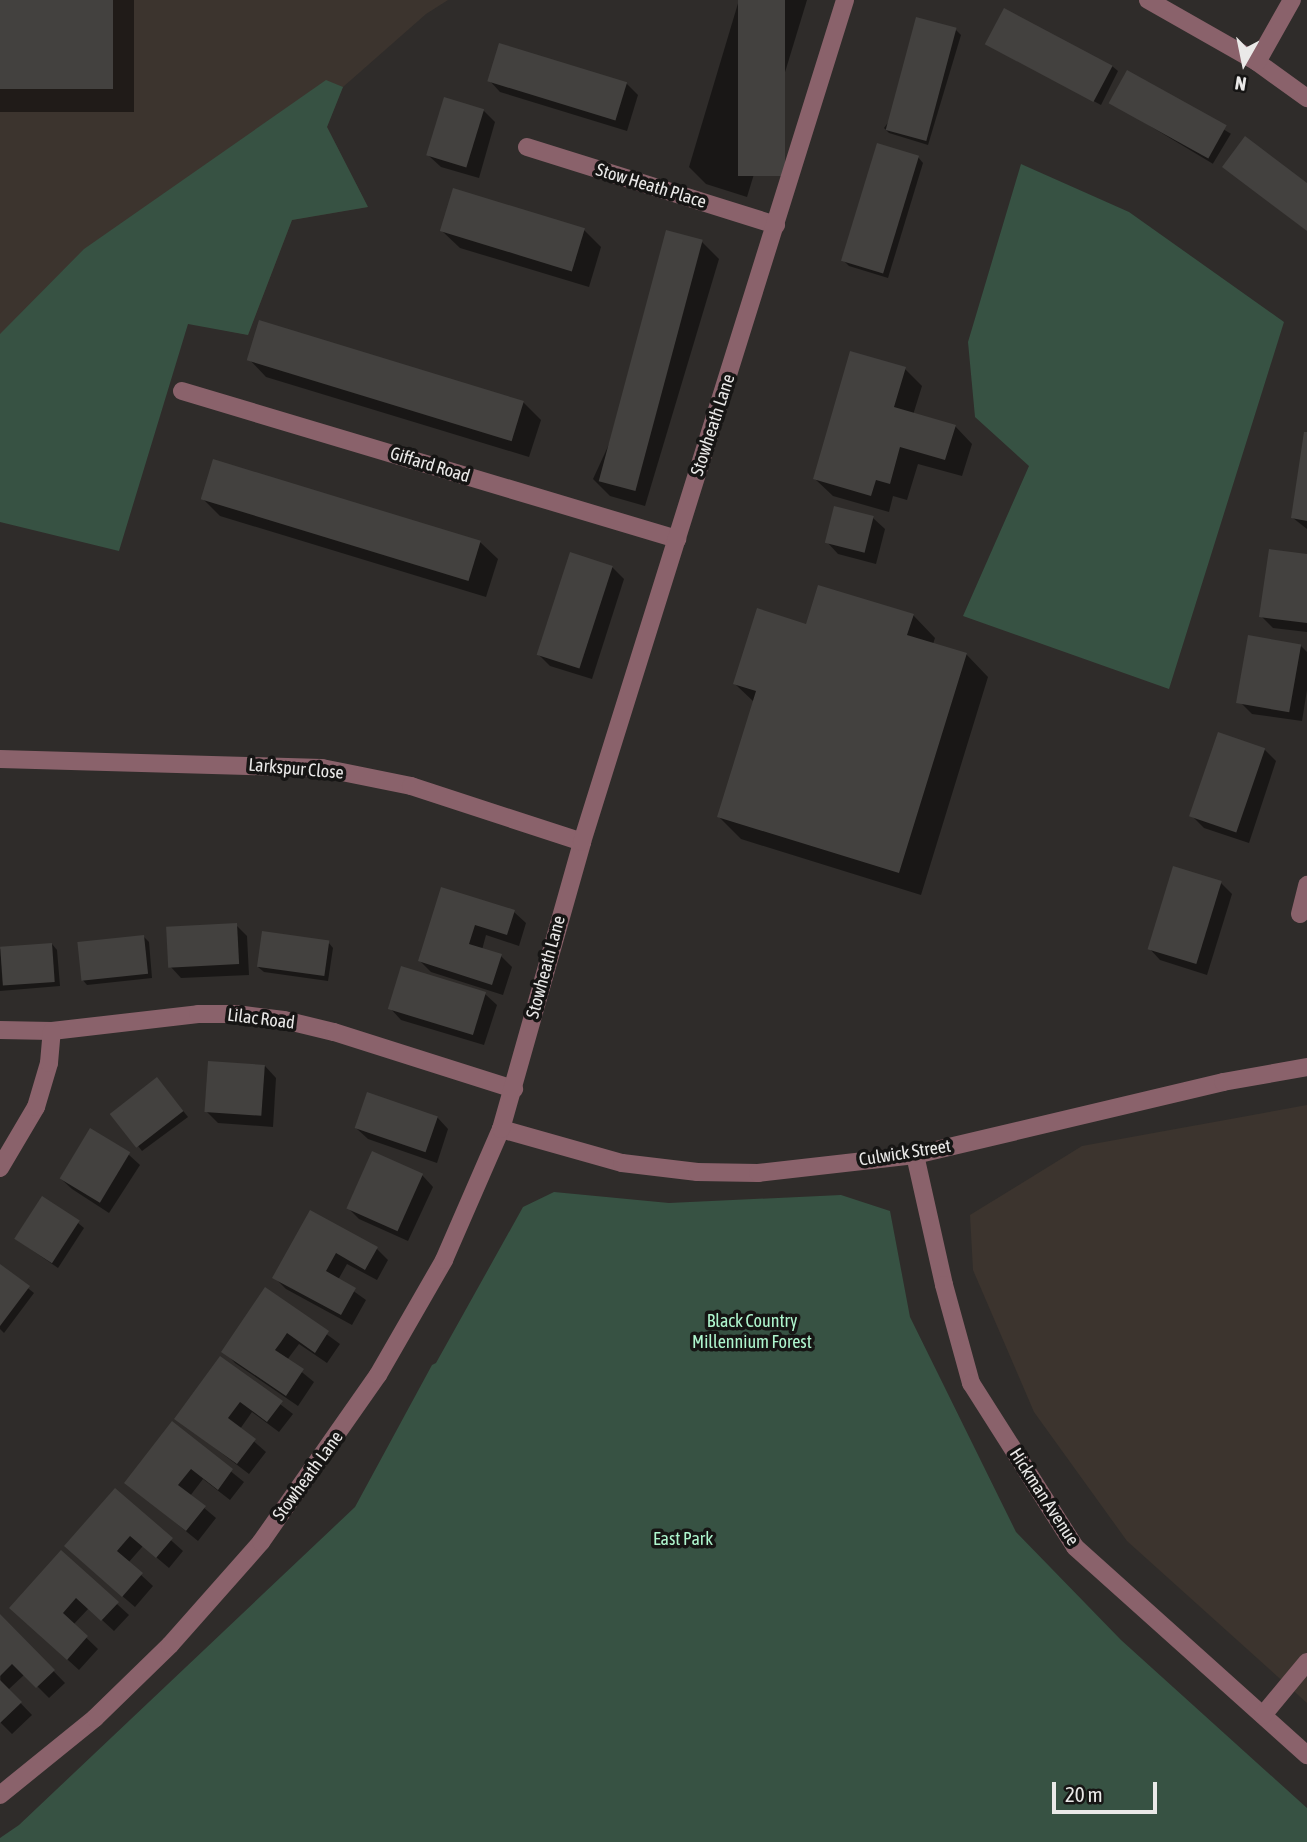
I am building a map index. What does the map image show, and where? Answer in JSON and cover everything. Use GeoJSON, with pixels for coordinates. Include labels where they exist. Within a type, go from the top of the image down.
{"type":"FeatureCollection","features":[{"type":"Feature","properties":{"kind":"street","name":"Stowheath Lane"},"geometry":{"type":"LineString","coordinates":[[0,1795],[95,1718],[170,1645],[261,1542],[315,1467],[408,1327],[444,1260],[501,1129],[582,842],[845,0]]}},
{"type":"Feature","properties":{"kind":"street"},"geometry":{"type":"LineString","coordinates":[[1148,0],[1256,62],[1307,98]]}},
{"type":"Feature","properties":{"kind":"street"},"geometry":{"type":"LineString","coordinates":[[1256,62],[1292,0]]}},
{"type":"Feature","properties":{"kind":"street","name":"Stow Heath Place"},"geometry":{"type":"LineString","coordinates":[[527,147],[776,225]]}},
{"type":"Feature","properties":{"kind":"street","name":"Giffard Road"},"geometry":{"type":"LineString","coordinates":[[183,391],[677,540]]}},
{"type":"Feature","properties":{"kind":"street","name":"Larkspur Close"},"geometry":{"type":"LineString","coordinates":[[0,759],[322,768],[411,786],[582,842]]}},
{"type":"Feature","properties":{"kind":"street"},"geometry":{"type":"LineString","coordinates":[[1300,914],[1307,885]]}},
{"type":"Feature","properties":{"kind":"street","name":"Lilac Road"},"geometry":{"type":"LineString","coordinates":[[0,1030],[52,1031],[198,1014],[236,1014],[284,1020],[514,1088]]}},
{"type":"Feature","properties":{"kind":"street"},"geometry":{"type":"LineString","coordinates":[[0,1168],[36,1107],[49,1063],[52,1031]]}},
{"type":"Feature","properties":{"kind":"street","name":"Culwick Street"},"geometry":{"type":"LineString","coordinates":[[501,1129],[622,1163],[697,1172],[758,1173],[915,1155],[1223,1082],[1307,1067]]}},
{"type":"Feature","properties":{"kind":"street","name":"Hickman Avenue"},"geometry":{"type":"LineString","coordinates":[[915,1155],[944,1285],[971,1383],[1076,1547],[1307,1755]]}},
{"type":"Feature","properties":{"kind":"street"},"geometry":{"type":"LineString","coordinates":[[1263,1715],[1307,1662]]}},
{"type":"Feature","properties":{"kind":"shaded area"},"geometry":{"type":"Polygon","coordinates":[[[0,0],[448,0],[426,14],[343,87],[327,127],[368,207],[292,220],[248,335],[188,323],[174,363],[0,408],[0,0]]]}},
{"type":"Feature","properties":{"kind":"shaded area"},"geometry":{"type":"Polygon","coordinates":[[[1307,1105],[1307,1703],[1127,1541],[1034,1412],[973,1270],[970,1215],[1082,1146],[1307,1105]]]}},
{"type":"Feature","properties":{"kind":"green space"},"geometry":{"type":"Polygon","coordinates":[[[326,80],[343,87],[327,127],[368,207],[292,220],[248,335],[188,324],[119,551],[0,522],[0,334],[84,249],[326,80]]]}},
{"type":"Feature","properties":{"kind":"green space"},"geometry":{"type":"Polygon","coordinates":[[[1021,164],[1129,212],[1284,322],[1169,689],[963,616],[1029,466],[975,417],[968,342],[1021,164]]]}},
{"type":"Feature","properties":{"kind":"green space","name":"East Park"},"geometry":{"type":"Polygon","coordinates":[[[554,1192],[669,1203],[841,1195],[890,1211],[910,1317],[1016,1532],[1121,1640],[1307,1808],[1307,1842],[0,1842],[0,1838],[19,1825],[355,1507],[432,1365],[436,1363],[523,1207],[554,1192]]]}},
{"type":"Feature","properties":{"kind":"building"},"geometry":{"type":"Polygon","coordinates":[[[0,0],[113,0],[113,89],[0,89],[0,0]]]}},
{"type":"Feature","properties":{"kind":"building"},"geometry":{"type":"Polygon","coordinates":[[[738,0],[785,0],[785,176],[738,176],[738,0]]]}},
{"type":"Feature","properties":{"kind":"building"},"geometry":{"type":"Polygon","coordinates":[[[1004,8],[1113,66],[1093,102],[985,44],[1004,8]]]}},
{"type":"Feature","properties":{"kind":"building"},"geometry":{"type":"Polygon","coordinates":[[[916,17],[957,28],[926,141],[886,130],[916,17]]]}},
{"type":"Feature","properties":{"kind":"building"},"geometry":{"type":"Polygon","coordinates":[[[499,43],[627,82],[615,120],[487,81],[499,43]]]}},
{"type":"Feature","properties":{"kind":"building"},"geometry":{"type":"Polygon","coordinates":[[[1127,70],[1227,125],[1208,159],[1109,103],[1127,70]]]}},
{"type":"Feature","properties":{"kind":"building"},"geometry":{"type":"Polygon","coordinates":[[[444,97],[484,109],[466,168],[426,155],[444,97]]]}},
{"type":"Feature","properties":{"kind":"building"},"geometry":{"type":"Polygon","coordinates":[[[1245,136],[1307,183],[1307,231],[1222,167],[1245,136]]]}},
{"type":"Feature","properties":{"kind":"building"},"geometry":{"type":"Polygon","coordinates":[[[877,143],[919,156],[883,273],[841,261],[877,143]]]}},
{"type":"Feature","properties":{"kind":"building"},"geometry":{"type":"Polygon","coordinates":[[[453,188],[585,228],[572,271],[440,231],[453,188]]]}},
{"type":"Feature","properties":{"kind":"building"},"geometry":{"type":"Polygon","coordinates":[[[666,230],[703,240],[635,491],[599,481],[666,230]]]}},
{"type":"Feature","properties":{"kind":"building"},"geometry":{"type":"Polygon","coordinates":[[[259,320],[524,401],[512,441],[247,360],[259,320]]]}},
{"type":"Feature","properties":{"kind":"building"},"geometry":{"type":"Polygon","coordinates":[[[850,351],[906,367],[894,407],[956,425],[945,460],[900,447],[890,484],[876,480],[871,496],[813,479],[850,351]]]}},
{"type":"Feature","properties":{"kind":"building"},"geometry":{"type":"Polygon","coordinates":[[[1304,432],[1307,432],[1307,521],[1291,518],[1304,432]]]}},
{"type":"Feature","properties":{"kind":"building"},"geometry":{"type":"Polygon","coordinates":[[[213,459],[481,541],[468,581],[201,499],[213,459]]]}},
{"type":"Feature","properties":{"kind":"building"},"geometry":{"type":"Polygon","coordinates":[[[834,506],[874,516],[865,553],[825,543],[834,506]]]}},
{"type":"Feature","properties":{"kind":"building"},"geometry":{"type":"Polygon","coordinates":[[[1269,549],[1307,554],[1307,623],[1259,617],[1269,549]]]}},
{"type":"Feature","properties":{"kind":"building"},"geometry":{"type":"Polygon","coordinates":[[[570,552],[613,566],[579,669],[537,655],[570,552]]]}},
{"type":"Feature","properties":{"kind":"building"},"geometry":{"type":"Polygon","coordinates":[[[818,585],[914,614],[907,635],[967,653],[899,873],[717,817],[756,691],[733,684],[757,608],[806,624],[818,585]]]}},
{"type":"Feature","properties":{"kind":"building"},"geometry":{"type":"Polygon","coordinates":[[[1248,635],[1301,644],[1289,712],[1236,703],[1248,635]]]}},
{"type":"Feature","properties":{"kind":"building"},"geometry":{"type":"Polygon","coordinates":[[[1218,732],[1265,748],[1236,832],[1189,816],[1218,732]]]}},
{"type":"Feature","properties":{"kind":"building"},"geometry":{"type":"Polygon","coordinates":[[[1173,866],[1222,881],[1196,964],[1148,949],[1173,866]]]}},
{"type":"Feature","properties":{"kind":"building"},"geometry":{"type":"Polygon","coordinates":[[[441,887],[515,910],[507,935],[475,925],[469,944],[502,954],[492,985],[418,961],[441,887]]]}},
{"type":"Feature","properties":{"kind":"building"},"geometry":{"type":"Polygon","coordinates":[[[237,923],[239,964],[168,968],[166,927],[237,923]]]}},
{"type":"Feature","properties":{"kind":"building"},"geometry":{"type":"Polygon","coordinates":[[[262,931],[329,940],[324,976],[257,967],[262,931]]]}},
{"type":"Feature","properties":{"kind":"building"},"geometry":{"type":"Polygon","coordinates":[[[144,935],[148,974],[81,981],[77,942],[144,935]]]}},
{"type":"Feature","properties":{"kind":"building"},"geometry":{"type":"Polygon","coordinates":[[[52,943],[55,982],[3,986],[0,947],[52,943]]]}},
{"type":"Feature","properties":{"kind":"building"},"geometry":{"type":"Polygon","coordinates":[[[401,966],[486,992],[473,1035],[388,1009],[401,966]]]}},
{"type":"Feature","properties":{"kind":"building"},"geometry":{"type":"Polygon","coordinates":[[[208,1061],[265,1065],[261,1116],[204,1112],[208,1061]]]}},
{"type":"Feature","properties":{"kind":"building"},"geometry":{"type":"Polygon","coordinates":[[[157,1077],[183,1111],[136,1148],[110,1114],[157,1077]]]}},
{"type":"Feature","properties":{"kind":"building"},"geometry":{"type":"Polygon","coordinates":[[[367,1092],[438,1116],[426,1152],[355,1128],[367,1092]]]}},
{"type":"Feature","properties":{"kind":"building"},"geometry":{"type":"Polygon","coordinates":[[[90,1128],[130,1152],[100,1203],[60,1179],[90,1128]]]}},
{"type":"Feature","properties":{"kind":"building"},"geometry":{"type":"Polygon","coordinates":[[[372,1151],[423,1174],[398,1231],[346,1209],[372,1151]]]}},
{"type":"Feature","properties":{"kind":"building"},"geometry":{"type":"Polygon","coordinates":[[[42,1196],[80,1221],[52,1263],[14,1239],[42,1196]]]}},
{"type":"Feature","properties":{"kind":"building"},"geometry":{"type":"Polygon","coordinates":[[[310,1210],[378,1247],[365,1270],[336,1253],[326,1271],[356,1288],[341,1315],[272,1278],[310,1210]]]}},
{"type":"Feature","properties":{"kind":"building"},"geometry":{"type":"Polygon","coordinates":[[[0,1264],[30,1286],[0,1326],[0,1264]]]}},
{"type":"Feature","properties":{"kind":"building"},"geometry":{"type":"Polygon","coordinates":[[[265,1287],[329,1331],[315,1353],[287,1333],[275,1350],[304,1369],[286,1396],[221,1352],[265,1287]]]}},
{"type":"Feature","properties":{"kind":"building"},"geometry":{"type":"Polygon","coordinates":[[[220,1356],[283,1401],[267,1422],[240,1402],[228,1418],[256,1439],[237,1464],[174,1419],[220,1356]]]}},
{"type":"Feature","properties":{"kind":"building"},"geometry":{"type":"Polygon","coordinates":[[[172,1421],[233,1469],[218,1490],[191,1469],[178,1485],[206,1506],[186,1531],[124,1483],[172,1421]]]}},
{"type":"Feature","properties":{"kind":"building"},"geometry":{"type":"Polygon","coordinates":[[[115,1488],[173,1538],[156,1558],[130,1536],[123,1544],[117,1551],[143,1573],[122,1597],[64,1546],[115,1488]]]}},
{"type":"Feature","properties":{"kind":"building"},"geometry":{"type":"Polygon","coordinates":[[[61,1550],[119,1602],[101,1621],[76,1598],[63,1613],[88,1636],[67,1660],[9,1608],[61,1550]]]}},
{"type":"Feature","properties":{"kind":"building"},"geometry":{"type":"Polygon","coordinates":[[[0,1614],[55,1670],[36,1688],[12,1664],[0,1676],[0,1614]]]}},
{"type":"Feature","properties":{"kind":"building"},"geometry":{"type":"Polygon","coordinates":[[[0,1680],[22,1702],[0,1723],[0,1680]]]}},
{"type":"Feature","properties":{"kind":"park label","name":"Black Country Millennium Forest"},"geometry":{"type":"Point","coordinates":[752,1332]}}]}
